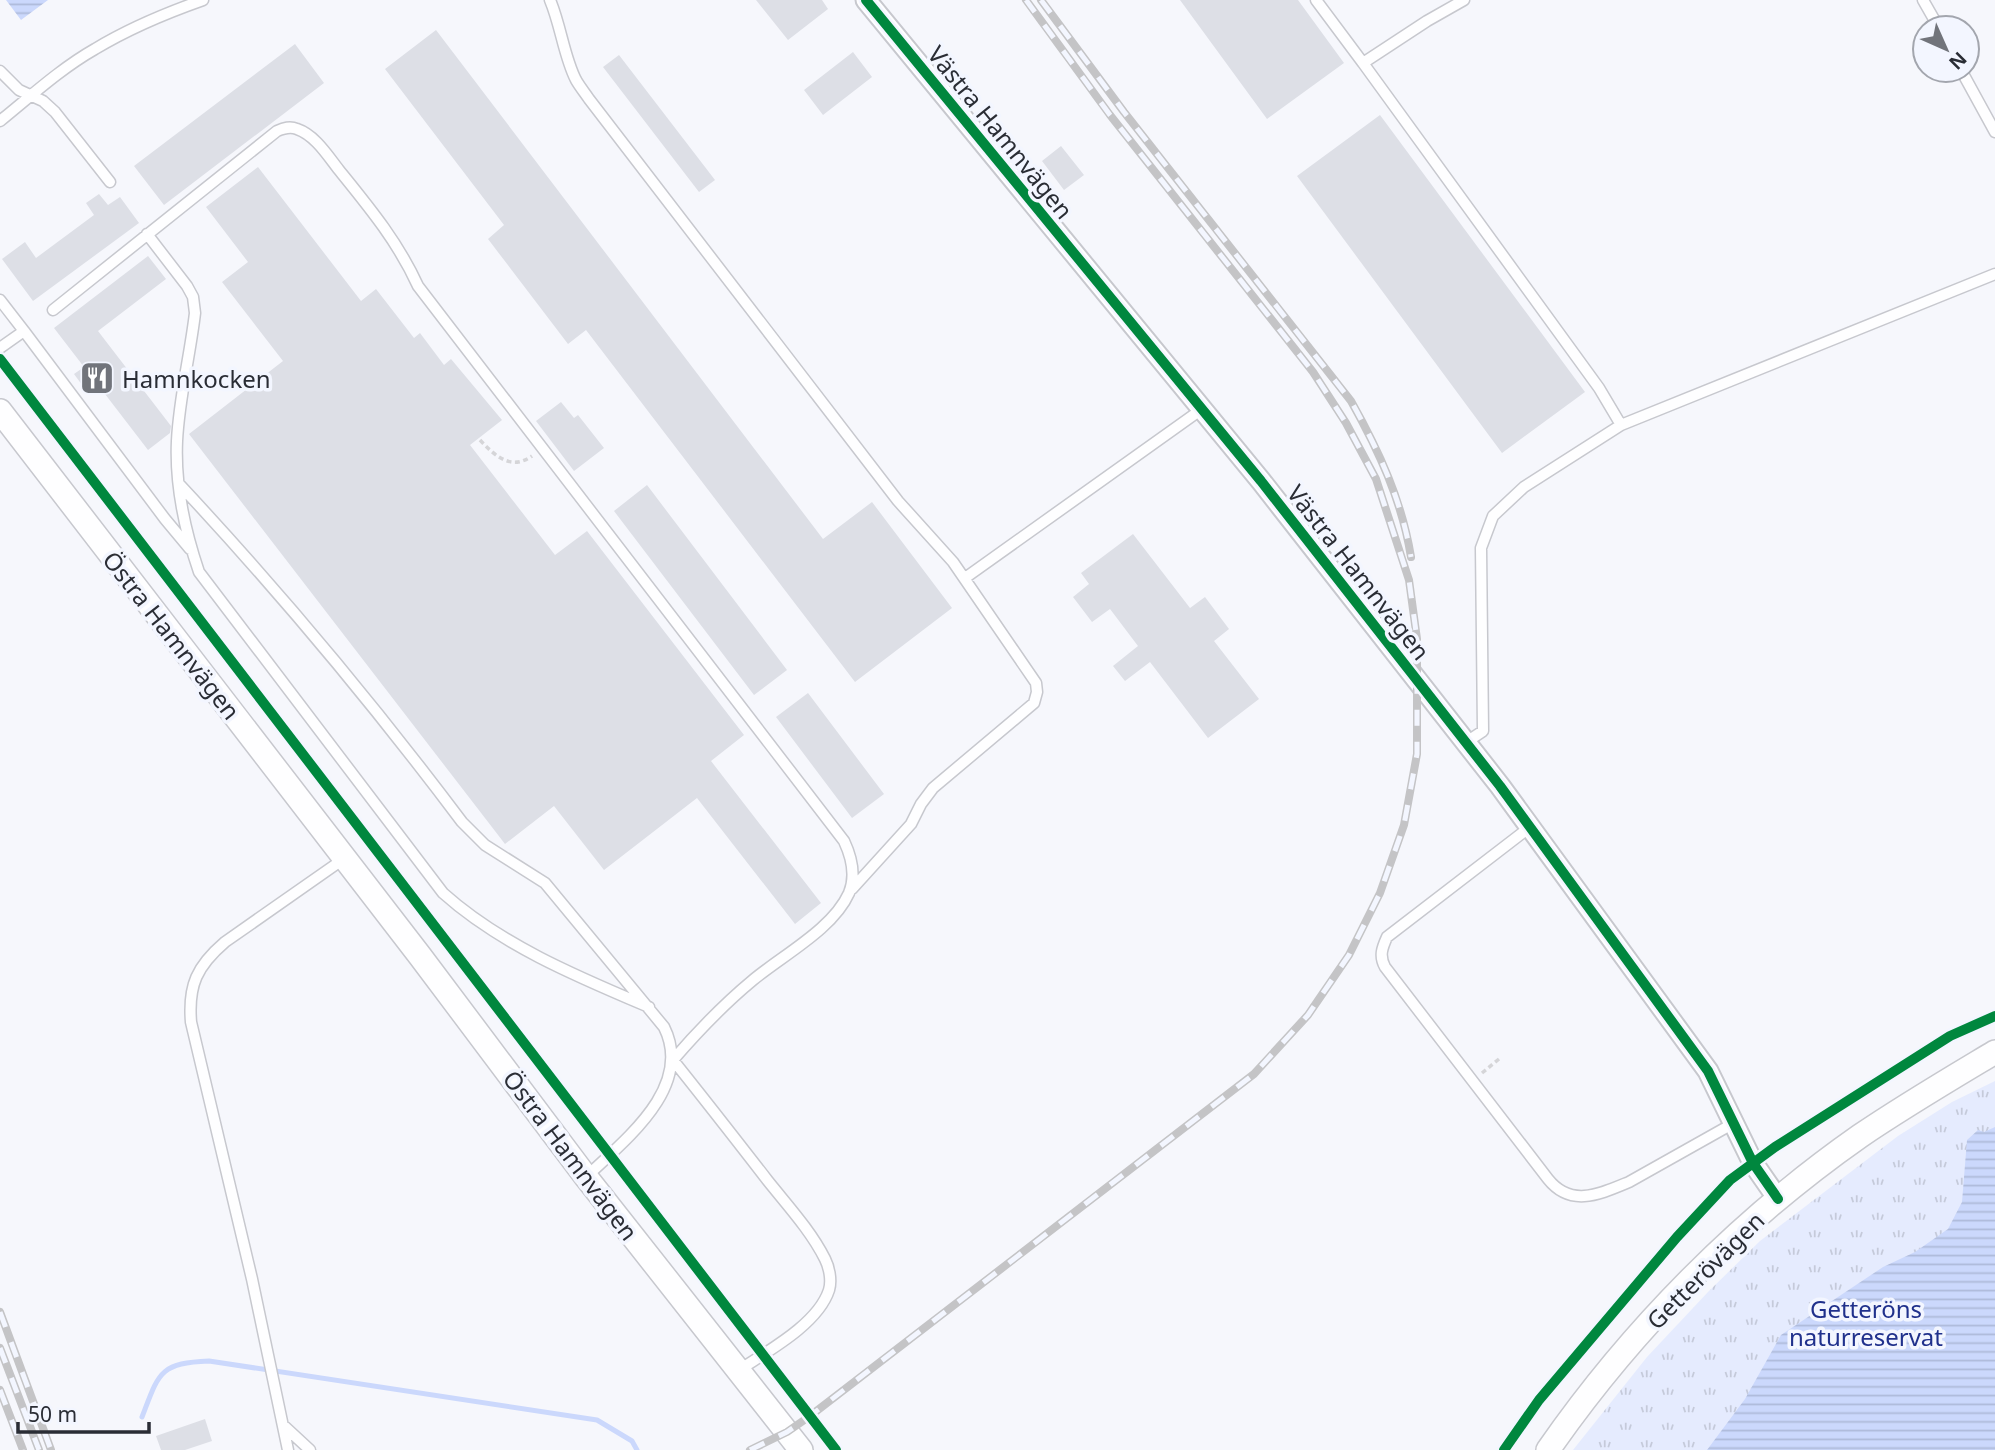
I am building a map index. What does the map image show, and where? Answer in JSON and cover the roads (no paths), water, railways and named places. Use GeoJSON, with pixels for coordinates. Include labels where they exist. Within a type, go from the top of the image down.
{"type":"FeatureCollection","features":[{"type":"Feature","properties":{"kind":"street","name":"Västra Hamnvägen"},"geometry":{"type":"LineString","coordinates":[[866,0],[1357,601],[1530,827],[1708,1071],[1753,1163],[1778,1199]]}},
{"type":"Feature","properties":{"kind":"street","name":"Östra Hamnvägen"},"geometry":{"type":"LineString","coordinates":[[0,411],[345,858],[586,1177],[801,1450]]}},
{"type":"Feature","properties":{"kind":"street","name":"Getterövägen"},"geometry":{"type":"LineString","coordinates":[[1548,1450],[1577,1408],[1663,1308],[1778,1199],[1859,1137],[1995,1052]]}},
{"type":"Feature","properties":{"kind":"lane"},"geometry":{"type":"LineString","coordinates":[[0,121],[31,94],[95,48],[164,15],[203,0]]}},
{"type":"Feature","properties":{"kind":"lane"},"geometry":{"type":"LineString","coordinates":[[550,0],[576,80],[898,501],[965,578],[1036,683],[1034,703],[933,788],[911,824],[849,892],[833,918],[730,1000],[673,1060]]}},
{"type":"Feature","properties":{"kind":"lane"},"geometry":{"type":"LineString","coordinates":[[1317,0],[1599,388],[1621,425]]}},
{"type":"Feature","properties":{"kind":"lane"},"geometry":{"type":"LineString","coordinates":[[1363,63],[1464,0]]}},
{"type":"Feature","properties":{"kind":"lane"},"geometry":{"type":"LineString","coordinates":[[0,71],[19,90],[31,94],[55,112],[110,182]]}},
{"type":"Feature","properties":{"kind":"lane"},"geometry":{"type":"LineString","coordinates":[[1969,84],[1995,132]]}},
{"type":"Feature","properties":{"kind":"lane"},"geometry":{"type":"LineString","coordinates":[[53,310],[277,131],[287,127],[303,132],[320,148],[376,215],[397,245],[418,286],[844,841],[853,866],[849,892]]}},
{"type":"Feature","properties":{"kind":"lane"},"geometry":{"type":"LineString","coordinates":[[147,234],[193,298],[195,313],[177,442],[179,484],[192,551],[199,572],[210,589],[443,893],[499,934],[578,976],[649,1006]]}},
{"type":"Feature","properties":{"kind":"lane"},"geometry":{"type":"LineString","coordinates":[[1465,743],[1483,731],[1481,548],[1493,516],[1524,487],[1621,425],[1995,274]]}},
{"type":"Feature","properties":{"kind":"lane"},"geometry":{"type":"LineString","coordinates":[[0,300],[164,519],[192,551]]}},
{"type":"Feature","properties":{"kind":"lane"},"geometry":{"type":"LineString","coordinates":[[0,348],[24,331]]}},
{"type":"Feature","properties":{"kind":"lane"},"geometry":{"type":"LineString","coordinates":[[965,578],[1202,409]]}},
{"type":"Feature","properties":{"kind":"lane"},"geometry":{"type":"LineString","coordinates":[[179,484],[284,599],[462,822],[485,845],[545,883],[649,1006],[670,1039],[673,1060],[666,1086],[639,1125],[586,1177]]}},
{"type":"Feature","properties":{"kind":"lane"},"geometry":{"type":"LineString","coordinates":[[1530,827],[1387,937],[1381,960],[1385,967],[1555,1188],[1570,1196],[1591,1195],[1629,1182],[1734,1123]]}},
{"type":"Feature","properties":{"kind":"lane"},"geometry":{"type":"LineString","coordinates":[[288,1450],[191,1022],[190,1006],[198,971],[209,956],[345,858]]}},
{"type":"Feature","properties":{"kind":"lane"},"geometry":{"type":"LineString","coordinates":[[673,1060],[803,1225],[825,1260],[830,1276],[830,1287],[824,1301],[812,1317],[795,1332],[739,1370]]}},
{"type":"Feature","properties":{"kind":"lane"},"geometry":{"type":"LineString","coordinates":[[283,1424],[310,1450]]}},
{"type":"Feature","properties":{"kind":"water"},"geometry":{"type":"Polygon","coordinates":[[[6,0],[48,0],[21,20],[6,0]]]}},
{"type":"Feature","properties":{"kind":"water"},"geometry":{"type":"Polygon","coordinates":[[[1995,1127],[1995,1450],[1707,1450],[1745,1399],[1781,1335],[1883,1267],[1915,1252],[1948,1229],[1962,1202],[1967,1140],[1978,1130],[1984,1132],[1995,1127]]]}},
{"type":"Feature","properties":{"kind":"waterway"},"geometry":{"type":"LineString","coordinates":[[142,1417],[157,1380],[163,1373],[180,1364],[209,1361],[597,1420],[632,1441],[637,1450]]}},
{"type":"Feature","properties":{"kind":"railway"},"geometry":{"type":"LineString","coordinates":[[750,1450],[787,1432],[810,1416],[1254,1074],[1308,1015],[1349,955],[1380,893],[1404,825],[1417,754],[1417,639],[1409,580],[1376,479],[1346,423],[1313,372],[1110,115],[1026,0]]}},
{"type":"Feature","properties":{"kind":"railway"},"geometry":{"type":"LineString","coordinates":[[1041,0],[1124,112],[1351,401],[1388,477],[1402,516],[1411,557]]}},
{"type":"Feature","properties":{"kind":"railway"},"geometry":{"type":"LineString","coordinates":[[0,1312],[51,1450]]}},
{"type":"Feature","properties":{"kind":"railway"},"geometry":{"type":"LineString","coordinates":[[0,1348],[39,1450]]}},
{"type":"Feature","properties":{"kind":"railway"},"geometry":{"type":"LineString","coordinates":[[0,1390],[23,1450]]}},
{"type":"Feature","properties":{"kind":"place","name":"Hamnkocken"},"geometry":{"type":"Point","coordinates":[97,378]}},
{"type":"Feature","properties":{"kind":"park label","name":"Getteröns naturreservat"},"geometry":{"type":"Point","coordinates":[1866,1322]}}]}
